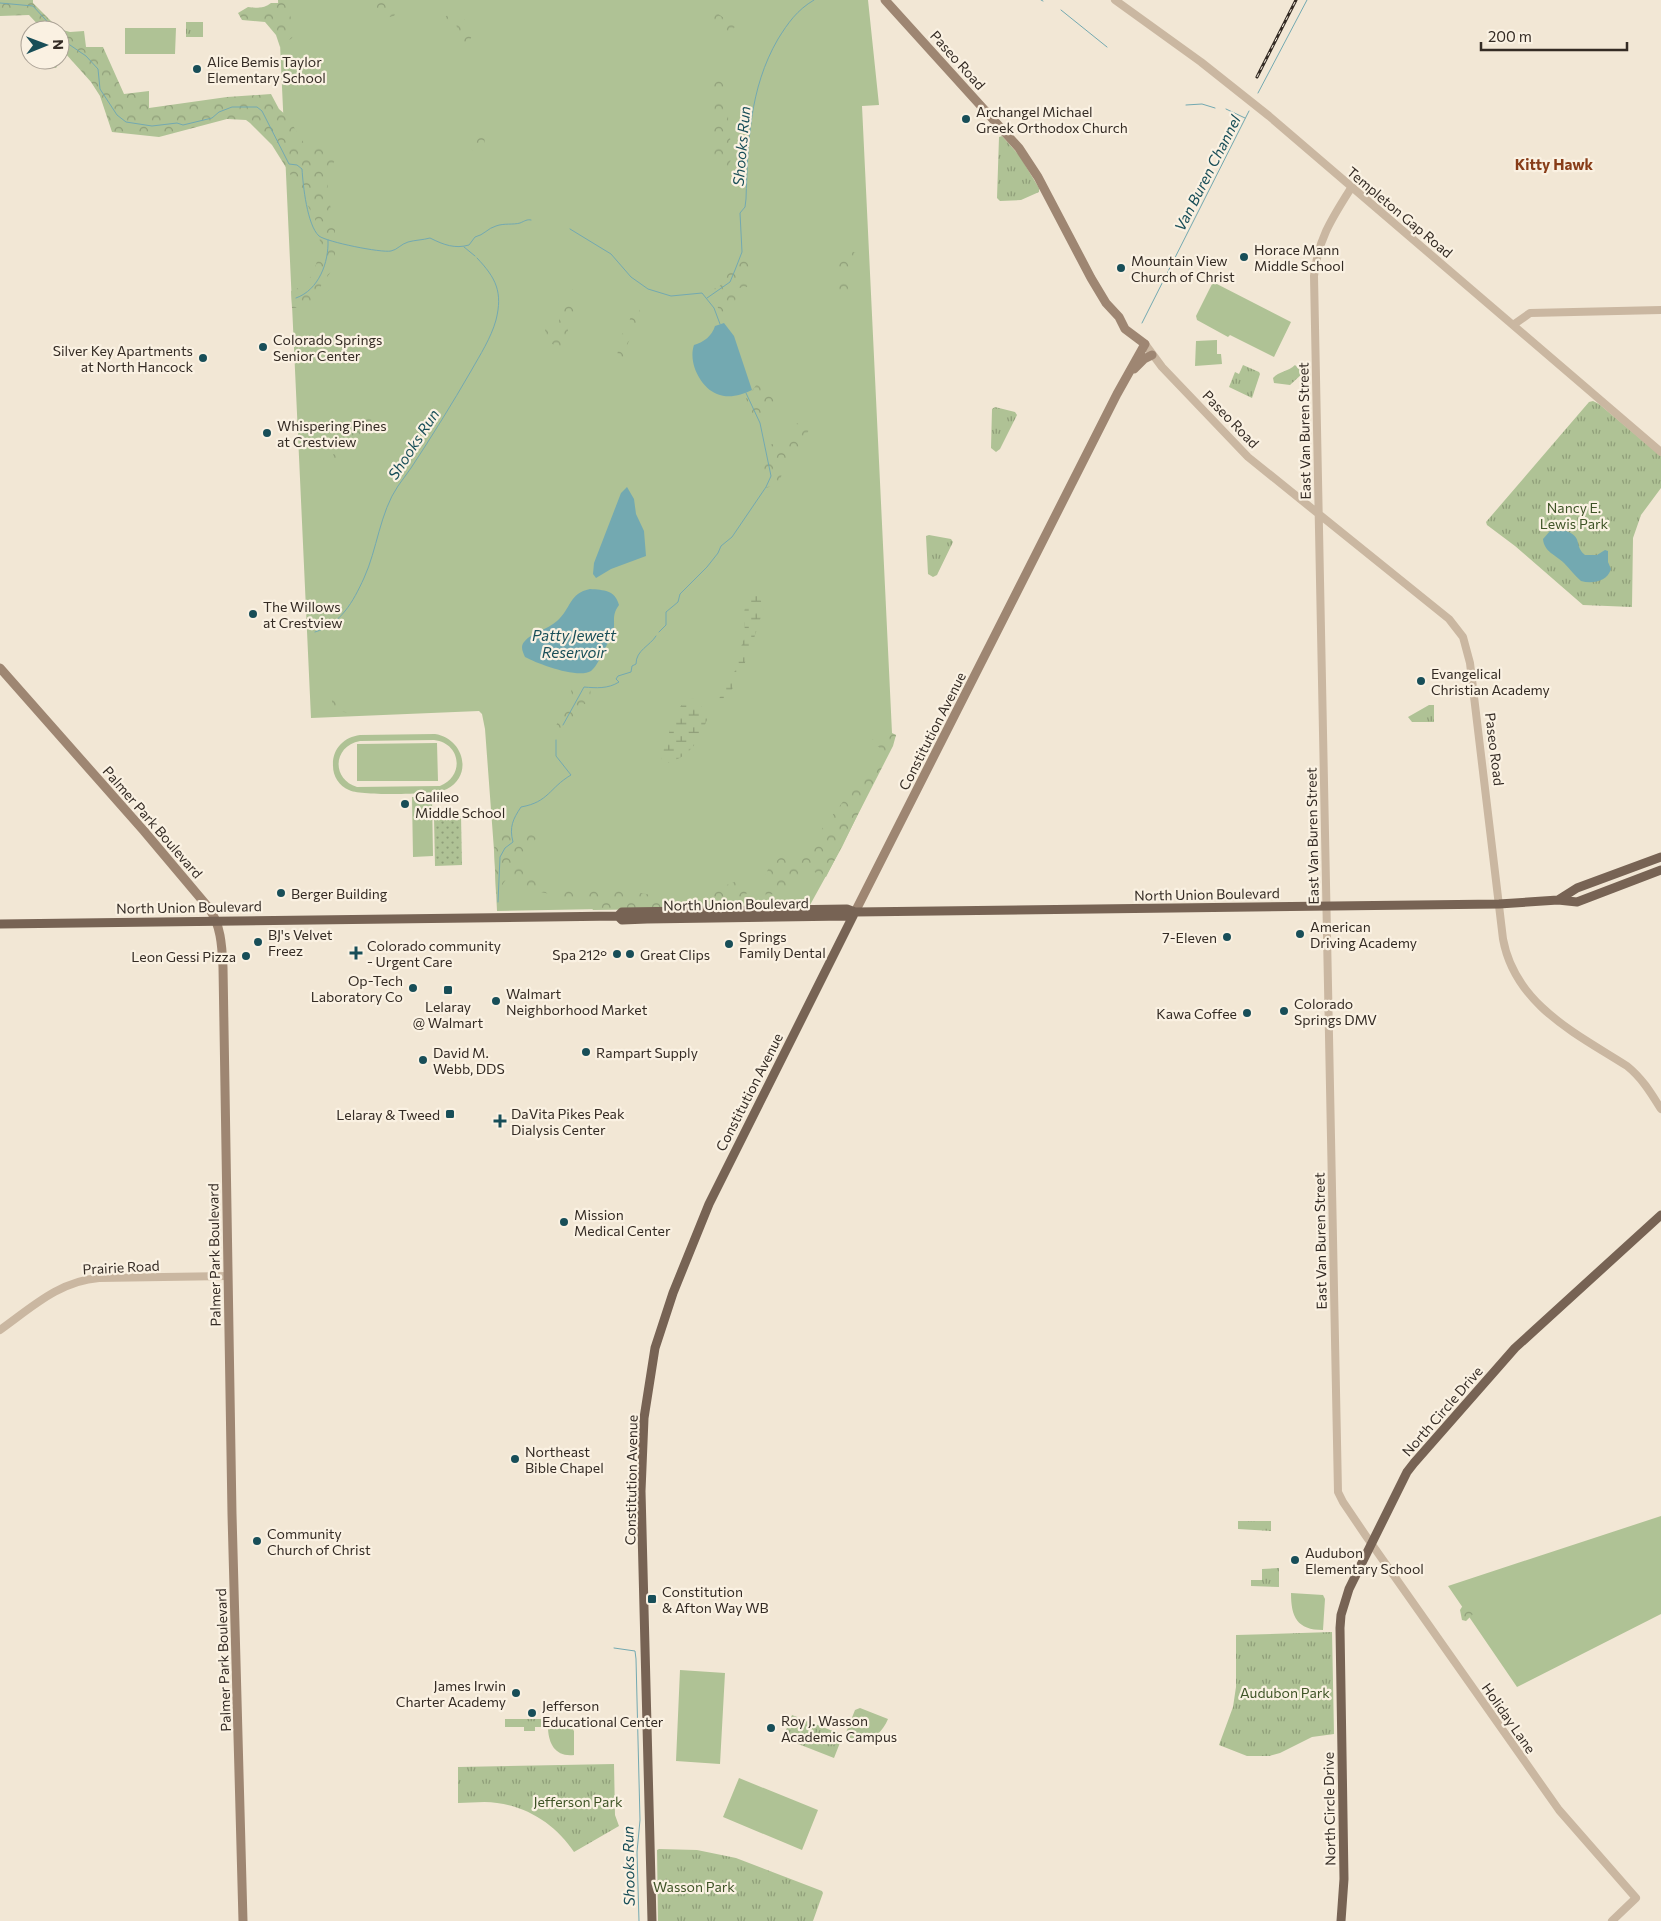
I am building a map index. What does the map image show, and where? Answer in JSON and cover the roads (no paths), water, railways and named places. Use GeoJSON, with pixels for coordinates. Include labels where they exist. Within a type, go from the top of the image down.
{"type":"FeatureCollection","features":[{"type":"Feature","properties":{"kind":"main road","name":"Paseo Road"},"geometry":{"type":"LineString","coordinates":[[885,0],[1024,154],[1106,303],[1125,329],[1145,344]]}},
{"type":"Feature","properties":{"kind":"main road","name":"Paseo Road"},"geometry":{"type":"LineString","coordinates":[[1118,317],[1126,321],[1141,336],[1145,344]]}},
{"type":"Feature","properties":{"kind":"main road"},"geometry":{"type":"LineString","coordinates":[[1125,329],[1134,343],[1132,366]]}},
{"type":"Feature","properties":{"kind":"main road","name":"Constitution Avenue"},"geometry":{"type":"LineString","coordinates":[[652,1921],[641,1491],[644,1418],[655,1348],[673,1293],[708,1204],[1126,376],[1145,344]]}},
{"type":"Feature","properties":{"kind":"main road"},"geometry":{"type":"LineString","coordinates":[[1126,376],[1144,359],[1152,355]]}},
{"type":"Feature","properties":{"kind":"main road","name":"Palmer Park Boulevard"},"geometry":{"type":"LineString","coordinates":[[0,668],[144,831],[208,907],[220,932],[232,1514],[244,1921]]}},
{"type":"Feature","properties":{"kind":"main road","name":"North Union Boulevard"},"geometry":{"type":"LineString","coordinates":[[1558,900],[1577,888],[1661,857]]}},
{"type":"Feature","properties":{"kind":"main road","name":"North Union Boulevard"},"geometry":{"type":"LineString","coordinates":[[0,924],[618,916],[622,912],[847,909],[855,912],[1499,904],[1558,900],[1577,902],[1661,870]]}},
{"type":"Feature","properties":{"kind":"main road","name":"North Circle Drive"},"geometry":{"type":"LineString","coordinates":[[1342,1921],[1344,1879],[1340,1628],[1344,1602],[1349,1589],[1407,1472],[1515,1348],[1661,1215]]}},
{"type":"Feature","properties":{"kind":"street","name":"Templeton Gap Road"},"geometry":{"type":"LineString","coordinates":[[1115,0],[1230,84],[1661,452]]}},
{"type":"Feature","properties":{"kind":"street","name":"East Van Buren Street"},"geometry":{"type":"LineString","coordinates":[[1352,188],[1327,226],[1320,243],[1315,263],[1314,296],[1338,1486],[1343,1502],[1371,1543]]}},
{"type":"Feature","properties":{"kind":"street"},"geometry":{"type":"LineString","coordinates":[[1513,325],[1530,312],[1661,310]]}},
{"type":"Feature","properties":{"kind":"street","name":"Paseo Road"},"geometry":{"type":"LineString","coordinates":[[1145,344],[1152,355],[1244,452],[1449,620],[1459,631],[1466,644],[1470,663],[1504,944],[1515,972],[1525,989],[1553,1018],[1637,1074],[1661,1109]]}},
{"type":"Feature","properties":{"kind":"street","name":"Prairie Road"},"geometry":{"type":"LineString","coordinates":[[0,1330],[52,1292],[82,1280],[99,1278],[228,1276]]}},
{"type":"Feature","properties":{"kind":"street","name":"Holiday Lane"},"geometry":{"type":"LineString","coordinates":[[1371,1543],[1559,1810],[1636,1898],[1612,1921]]}},
{"type":"Feature","properties":{"kind":"water"},"geometry":{"type":"Polygon","coordinates":[[[724,323],[734,336],[752,390],[735,396],[726,396],[711,391],[705,386],[694,366],[694,345],[707,338],[715,326],[724,323]]]}},
{"type":"Feature","properties":{"kind":"water"},"geometry":{"type":"Polygon","coordinates":[[[627,487],[634,499],[636,514],[644,531],[646,556],[611,569],[596,578],[593,574],[594,563],[621,493],[627,487]]]}},
{"type":"Feature","properties":{"kind":"water"},"geometry":{"type":"Polygon","coordinates":[[[1560,529],[1576,537],[1581,551],[1585,555],[1597,555],[1605,550],[1608,551],[1608,562],[1611,569],[1606,577],[1594,582],[1581,581],[1548,550],[1543,539],[1550,531],[1560,529]]]}},
{"type":"Feature","properties":{"kind":"water","name":"Patty Jewett Reservoir"},"geometry":{"type":"Polygon","coordinates":[[[590,589],[612,594],[619,605],[614,617],[612,634],[594,668],[585,673],[568,672],[548,667],[525,657],[522,648],[524,642],[557,621],[578,594],[590,589]]]}},
{"type":"Feature","properties":{"kind":"waterway","name":"Shooks Run"},"geometry":{"type":"LineString","coordinates":[[707,298],[730,282],[742,252],[740,213],[745,207],[749,137],[761,77],[768,58],[785,28],[793,17],[814,0]]}},
{"type":"Feature","properties":{"kind":"waterway","name":"Van Buren Channel"},"geometry":{"type":"LineString","coordinates":[[1258,93],[1307,0]]}},
{"type":"Feature","properties":{"kind":"waterway","name":"Shooks Run"},"geometry":{"type":"LineString","coordinates":[[0,3],[33,6],[46,20]]}},
{"type":"Feature","properties":{"kind":"waterway","name":"Shooks Run"},"geometry":{"type":"LineString","coordinates":[[1061,10],[1107,47]]}},
{"type":"Feature","properties":{"kind":"waterway","name":"Shooks Run"},"geometry":{"type":"LineString","coordinates":[[70,45],[86,56],[98,69],[100,89],[117,115],[126,122],[152,126],[177,123],[183,125],[212,118],[219,112],[232,107],[257,107],[262,111],[289,164],[297,165],[302,169],[306,204],[311,223],[319,236],[324,238],[354,246],[385,251],[391,251],[408,242],[430,238],[459,247],[469,245],[475,237],[493,227],[531,220]]}},
{"type":"Feature","properties":{"kind":"waterway","name":"Shooks Run"},"geometry":{"type":"LineString","coordinates":[[1186,105],[1202,104],[1215,108]]}},
{"type":"Feature","properties":{"kind":"waterway","name":"Shooks Run"},"geometry":{"type":"LineString","coordinates":[[1226,109],[1245,118]]}},
{"type":"Feature","properties":{"kind":"waterway","name":"Van Buren Channel"},"geometry":{"type":"LineString","coordinates":[[1142,323],[1249,111]]}},
{"type":"Feature","properties":{"kind":"waterway","name":"Shooks Run"},"geometry":{"type":"LineString","coordinates":[[570,229],[611,254],[631,277],[648,289],[671,296],[702,293],[714,308],[720,324]]}},
{"type":"Feature","properties":{"kind":"waterway","name":"Shooks Run"},"geometry":{"type":"LineString","coordinates":[[296,298],[311,289],[321,274],[327,257],[328,240]]}},
{"type":"Feature","properties":{"kind":"waterway","name":"Shooks Run"},"geometry":{"type":"LineString","coordinates":[[464,247],[475,256]]}},
{"type":"Feature","properties":{"kind":"waterway","name":"Shooks Run"},"geometry":{"type":"LineString","coordinates":[[315,632],[332,624],[351,604],[364,578],[392,496],[449,408],[482,353],[491,333],[498,310],[498,293],[489,272],[477,258]]}},
{"type":"Feature","properties":{"kind":"waterway","name":"Shooks Run"},"geometry":{"type":"LineString","coordinates":[[659,632],[666,625],[666,612],[678,602],[680,594],[707,567],[721,546],[732,537],[766,487],[771,476],[760,423],[746,393]]}},
{"type":"Feature","properties":{"kind":"waterway","name":"Shooks Run"},"geometry":{"type":"LineString","coordinates":[[563,725],[584,687],[606,687],[619,682],[616,679],[618,676],[631,672],[632,666],[636,664],[638,655],[656,636]]}},
{"type":"Feature","properties":{"kind":"waterway","name":"Shooks Run"},"geometry":{"type":"LineString","coordinates":[[498,902],[500,857],[505,848],[513,842],[512,823],[516,815],[521,807],[538,802],[571,775],[556,756],[556,740]]}},
{"type":"Feature","properties":{"kind":"waterway","name":"Shooks Run"},"geometry":{"type":"LineString","coordinates":[[614,1648],[635,1651],[636,1659],[640,1820],[637,1852],[639,1921]]}},
{"type":"Feature","properties":{"kind":"railway"},"geometry":{"type":"LineString","coordinates":[[1257,77],[1296,0]]}},
{"type":"Feature","properties":{"kind":"place","name":"Alice Bemis Taylor Elementary School"},"geometry":{"type":"Point","coordinates":[197,69]}},
{"type":"Feature","properties":{"kind":"place","name":"Archangel Michael Greek Orthodox Church"},"geometry":{"type":"Point","coordinates":[966,119]}},
{"type":"Feature","properties":{"kind":"place","name":"Horace Mann Middle School"},"geometry":{"type":"Point","coordinates":[1244,257]}},
{"type":"Feature","properties":{"kind":"place","name":"Mountain View Church of Christ"},"geometry":{"type":"Point","coordinates":[1121,268]}},
{"type":"Feature","properties":{"kind":"place","name":"Colorado Springs Senior Center"},"geometry":{"type":"Point","coordinates":[263,347]}},
{"type":"Feature","properties":{"kind":"place","name":"Silver Key Apartments at North Hancock"},"geometry":{"type":"Point","coordinates":[203,358]}},
{"type":"Feature","properties":{"kind":"place","name":"Whispering Pines at Crestview"},"geometry":{"type":"Point","coordinates":[267,433]}},
{"type":"Feature","properties":{"kind":"place","name":"The Willows at Crestview"},"geometry":{"type":"Point","coordinates":[253,614]}},
{"type":"Feature","properties":{"kind":"place","name":"Evangelical Christian Academy"},"geometry":{"type":"Point","coordinates":[1421,681]}},
{"type":"Feature","properties":{"kind":"place","name":"Galileo Middle School"},"geometry":{"type":"Point","coordinates":[405,804]}},
{"type":"Feature","properties":{"kind":"place","name":"Berger Building"},"geometry":{"type":"Point","coordinates":[281,893]}},
{"type":"Feature","properties":{"kind":"place","name":"American Driving Academy"},"geometry":{"type":"Point","coordinates":[1300,934]}},
{"type":"Feature","properties":{"kind":"place","name":"7-Eleven"},"geometry":{"type":"Point","coordinates":[1227,937]}},
{"type":"Feature","properties":{"kind":"place","name":"BJ's Velvet Freez"},"geometry":{"type":"Point","coordinates":[258,942]}},
{"type":"Feature","properties":{"kind":"place","name":"Springs Family Dental"},"geometry":{"type":"Point","coordinates":[729,944]}},
{"type":"Feature","properties":{"kind":"place","name":"Colorado community - Urgent Care"},"geometry":{"type":"Point","coordinates":[356,953]}},
{"type":"Feature","properties":{"kind":"place","name":"Spa 212°"},"geometry":{"type":"Point","coordinates":[617,954]}},
{"type":"Feature","properties":{"kind":"place","name":"Great Clips"},"geometry":{"type":"Point","coordinates":[630,954]}},
{"type":"Feature","properties":{"kind":"place","name":"Leon Gessi Pizza"},"geometry":{"type":"Point","coordinates":[246,956]}},
{"type":"Feature","properties":{"kind":"place","name":"Op-Tech Laboratory Co"},"geometry":{"type":"Point","coordinates":[413,988]}},
{"type":"Feature","properties":{"kind":"place","name":"Lelaray @ Walmart"},"geometry":{"type":"Point","coordinates":[448,990]}},
{"type":"Feature","properties":{"kind":"place","name":"Walmart Neighborhood Market"},"geometry":{"type":"Point","coordinates":[496,1001]}},
{"type":"Feature","properties":{"kind":"place","name":"Colorado Springs DMV"},"geometry":{"type":"Point","coordinates":[1284,1011]}},
{"type":"Feature","properties":{"kind":"place","name":"Kawa Coffee"},"geometry":{"type":"Point","coordinates":[1247,1013]}},
{"type":"Feature","properties":{"kind":"place","name":"Rampart Supply"},"geometry":{"type":"Point","coordinates":[586,1052]}},
{"type":"Feature","properties":{"kind":"place","name":"David M. Webb, DDS"},"geometry":{"type":"Point","coordinates":[423,1060]}},
{"type":"Feature","properties":{"kind":"place","name":"Lelaray & Tweed"},"geometry":{"type":"Point","coordinates":[450,1114]}},
{"type":"Feature","properties":{"kind":"place","name":"DaVita Pikes Peak Dialysis Center"},"geometry":{"type":"Point","coordinates":[500,1121]}},
{"type":"Feature","properties":{"kind":"place","name":"Mission Medical Center"},"geometry":{"type":"Point","coordinates":[564,1222]}},
{"type":"Feature","properties":{"kind":"place","name":"Northeast Bible Chapel"},"geometry":{"type":"Point","coordinates":[515,1459]}},
{"type":"Feature","properties":{"kind":"place","name":"Community Church of Christ"},"geometry":{"type":"Point","coordinates":[257,1541]}},
{"type":"Feature","properties":{"kind":"place","name":"Audubon Elementary School"},"geometry":{"type":"Point","coordinates":[1295,1560]}},
{"type":"Feature","properties":{"kind":"place","name":"Constitution & Afton Way WB"},"geometry":{"type":"Point","coordinates":[652,1599]}},
{"type":"Feature","properties":{"kind":"place","name":"James Irwin Charter Academy"},"geometry":{"type":"Point","coordinates":[516,1693]}},
{"type":"Feature","properties":{"kind":"place","name":"Jefferson Educational Center"},"geometry":{"type":"Point","coordinates":[532,1713]}},
{"type":"Feature","properties":{"kind":"place","name":"Roy J. Wasson Academic Campus"},"geometry":{"type":"Point","coordinates":[771,1728]}},
{"type":"Feature","properties":{"kind":"district","name":"Kitty Hawk"},"geometry":{"type":"Point","coordinates":[1554,164]}},
{"type":"Feature","properties":{"kind":"park label","name":"Nancy E. Lewis Park"},"geometry":{"type":"Point","coordinates":[1574,516]}},
{"type":"Feature","properties":{"kind":"park label","name":"Audubon Park"},"geometry":{"type":"Point","coordinates":[1285,1692]}},
{"type":"Feature","properties":{"kind":"park label","name":"Jefferson Park"},"geometry":{"type":"Point","coordinates":[578,1801]}},
{"type":"Feature","properties":{"kind":"park label","name":"Wasson Park"},"geometry":{"type":"Point","coordinates":[694,1886]}}]}
